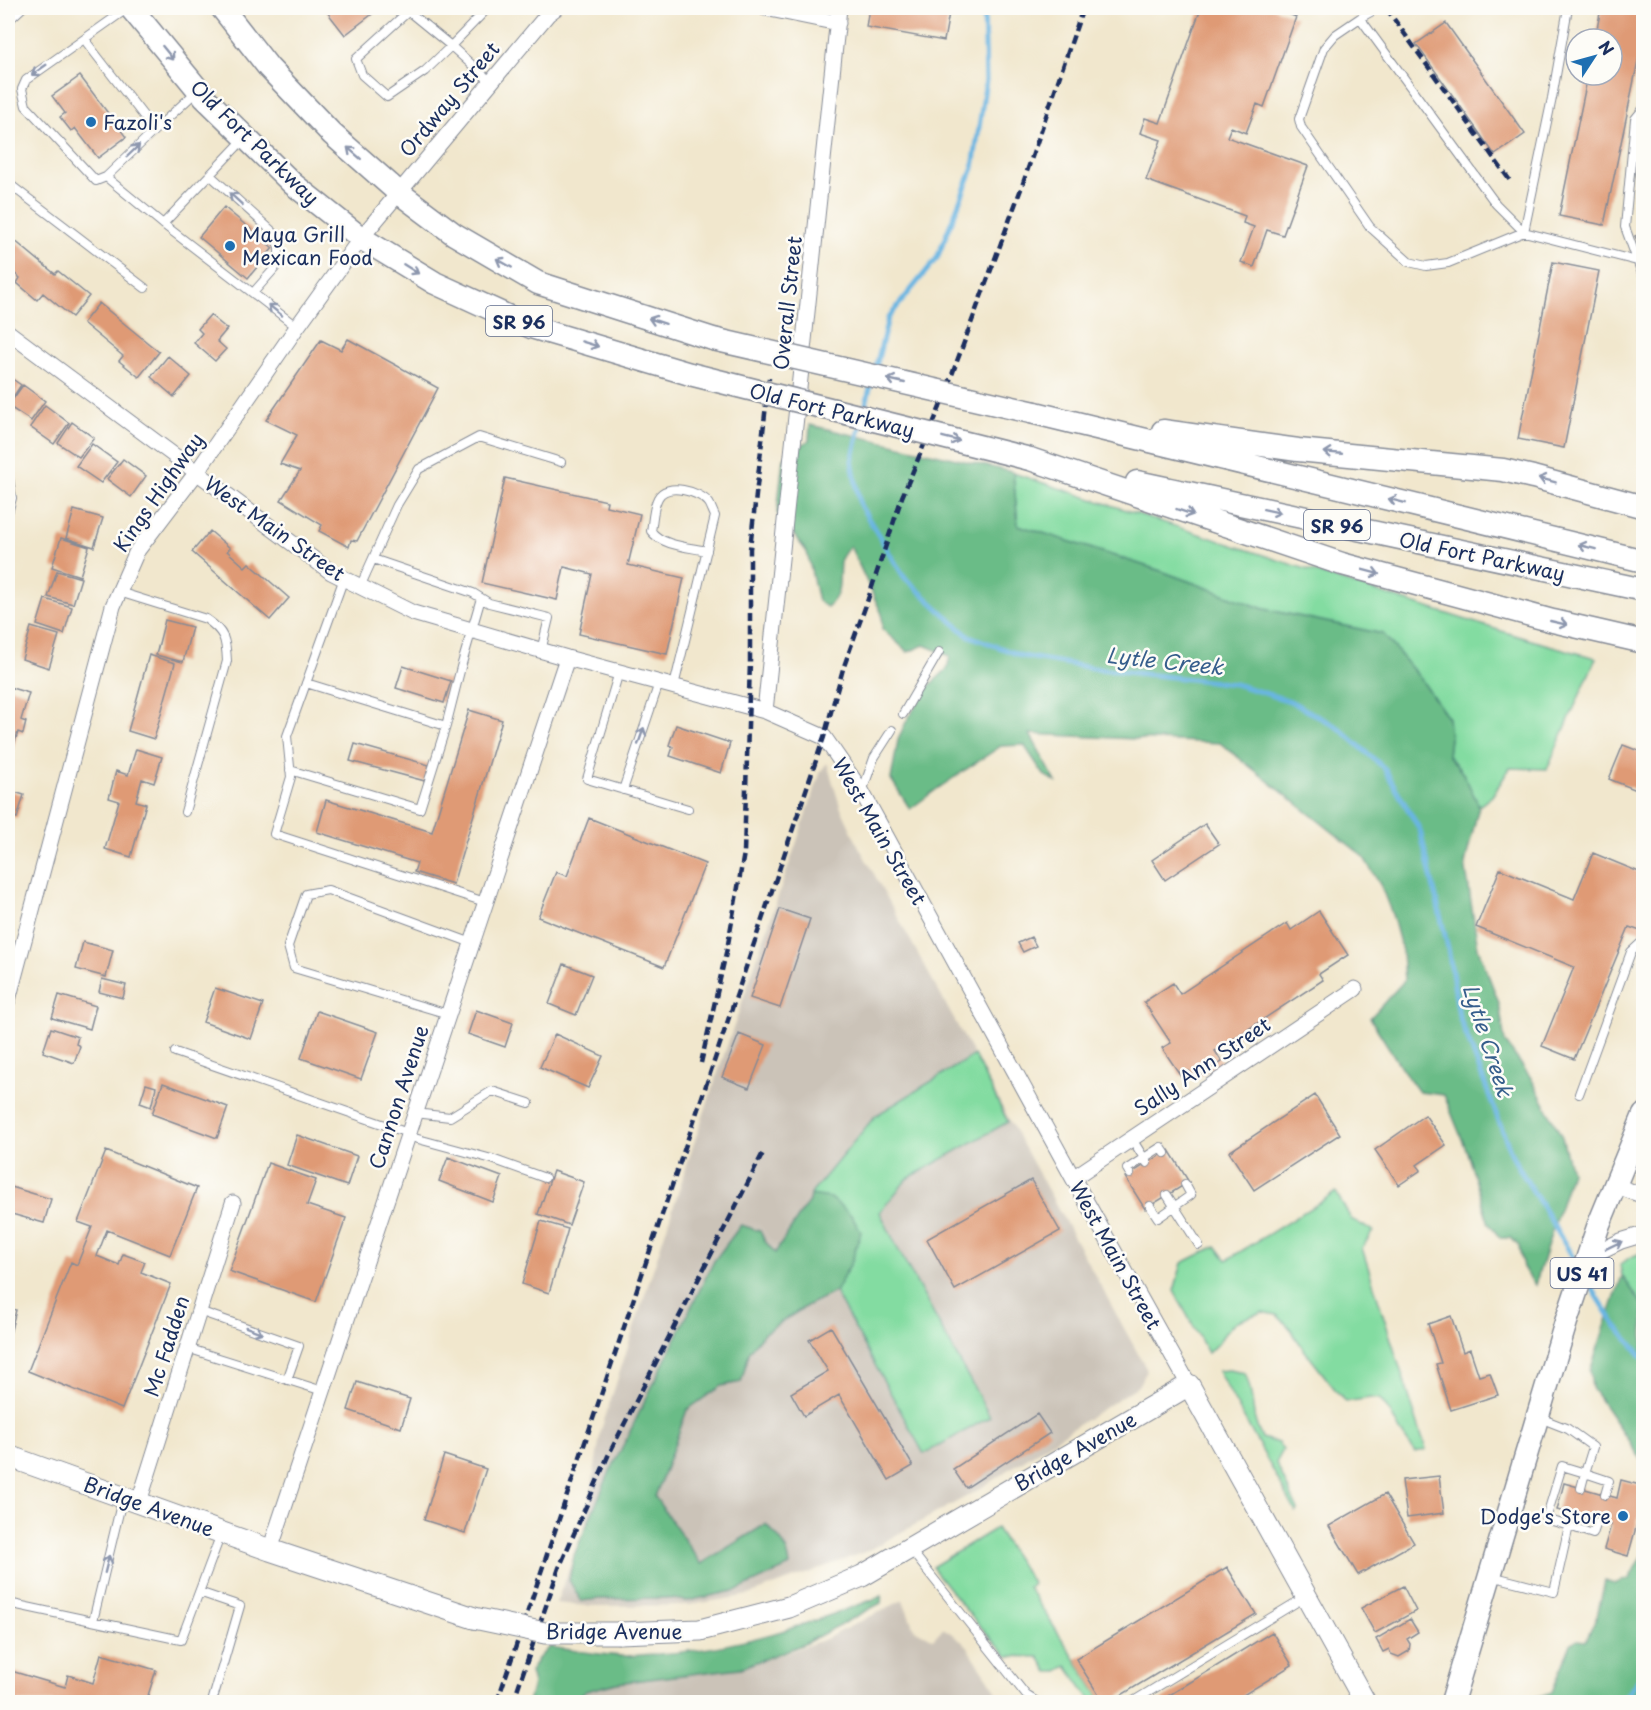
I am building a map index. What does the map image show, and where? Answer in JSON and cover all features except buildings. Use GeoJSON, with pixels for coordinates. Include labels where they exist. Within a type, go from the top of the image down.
{"type":"FeatureCollection","features":[{"type":"Feature","properties":{"kind":"main road","name":"Old Fort Parkway"},"geometry":{"type":"LineString","coordinates":[[130,8],[198,90],[293,184],[361,238],[435,283],[531,327],[690,374],[1030,459],[1644,591]]}},
{"type":"Feature","properties":{"kind":"main road","name":"Old Fort Parkway"},"geometry":{"type":"LineString","coordinates":[[222,8],[269,68],[332,134],[398,192],[454,234],[538,283],[713,339],[1035,413],[1644,561]]}},
{"type":"Feature","properties":{"kind":"main road"},"geometry":{"type":"LineString","coordinates":[[1035,413],[1298,450],[1503,470],[1644,507]]}},
{"type":"Feature","properties":{"kind":"main road"},"geometry":{"type":"LineString","coordinates":[[1030,459],[1342,564],[1553,621],[1644,642]]}},
{"type":"Feature","properties":{"kind":"main road","name":"US 41"},"geometry":{"type":"LineString","coordinates":[[1452,1702],[1566,1322],[1599,1224],[1644,1115]]}},
{"type":"Feature","properties":{"kind":"street"},"geometry":{"type":"LineString","coordinates":[[765,8],[839,15]]}},
{"type":"Feature","properties":{"kind":"street","name":"Ordway Street"},"geometry":{"type":"LineString","coordinates":[[398,192],[491,82],[548,10]]}},
{"type":"Feature","properties":{"kind":"street","name":"Overall Street"},"geometry":{"type":"LineString","coordinates":[[765,711],[839,15]]}},
{"type":"Feature","properties":{"kind":"street","name":"Kings Highway"},"geometry":{"type":"LineString","coordinates":[[8,1000],[113,606],[137,551],[197,472],[361,238],[398,192]]}},
{"type":"Feature","properties":{"kind":"street","name":"West Main Street"},"geometry":{"type":"LineString","coordinates":[[8,332],[331,572],[360,587],[413,613],[541,651],[765,711],[824,737],[862,792],[1073,1178],[1365,1702]]}},
{"type":"Feature","properties":{"kind":"street","name":"Cannon Avenue"},"geometry":{"type":"LineString","coordinates":[[270,1550],[567,658]]}},
{"type":"Feature","properties":{"kind":"street","name":"Sally Ann Street"},"geometry":{"type":"LineString","coordinates":[[1073,1178],[1355,989]]}},
{"type":"Feature","properties":{"kind":"street"},"geometry":{"type":"LineString","coordinates":[[1614,1185],[1644,1196]]}},
{"type":"Feature","properties":{"kind":"street","name":"Mc Fadden"},"geometry":{"type":"LineString","coordinates":[[131,1499],[187,1348],[233,1203]]}},
{"type":"Feature","properties":{"kind":"street"},"geometry":{"type":"LineString","coordinates":[[1587,1258],[1621,1241],[1644,1234]]}},
{"type":"Feature","properties":{"kind":"street","name":"Bridge Avenue"},"geometry":{"type":"LineString","coordinates":[[8,1456],[270,1550],[474,1618],[545,1634],[700,1630],[789,1607],[862,1576],[1189,1385]]}},
{"type":"Feature","properties":{"kind":"lane"},"geometry":{"type":"LineString","coordinates":[[8,21],[22,8]]}},
{"type":"Feature","properties":{"kind":"lane"},"geometry":{"type":"LineString","coordinates":[[130,8],[26,80],[22,89],[26,106],[96,181],[106,177],[198,90]]}},
{"type":"Feature","properties":{"kind":"lane"},"geometry":{"type":"LineString","coordinates":[[488,8],[451,46],[425,71],[387,97],[362,75],[356,58],[410,9],[451,46],[491,82]]}},
{"type":"Feature","properties":{"kind":"lane"},"geometry":{"type":"LineString","coordinates":[[1378,8],[1335,35],[1324,48],[1299,119],[1301,127],[1370,227],[1408,262],[1425,266],[1448,263],[1524,232]]}},
{"type":"Feature","properties":{"kind":"lane"},"geometry":{"type":"LineString","coordinates":[[1524,232],[1568,8]]}},
{"type":"Feature","properties":{"kind":"lane"},"geometry":{"type":"LineString","coordinates":[[1360,18],[1496,204],[1524,232],[1637,261]]}},
{"type":"Feature","properties":{"kind":"lane"},"geometry":{"type":"LineString","coordinates":[[87,36],[87,43],[149,123],[159,126]]}},
{"type":"Feature","properties":{"kind":"lane"},"geometry":{"type":"LineString","coordinates":[[1644,108],[1635,119],[1624,228],[1644,279]]}},
{"type":"Feature","properties":{"kind":"lane"},"geometry":{"type":"LineString","coordinates":[[164,224],[245,138]]}},
{"type":"Feature","properties":{"kind":"lane"},"geometry":{"type":"LineString","coordinates":[[210,175],[273,232],[279,246],[279,261],[253,293]]}},
{"type":"Feature","properties":{"kind":"lane"},"geometry":{"type":"LineString","coordinates":[[106,177],[297,327]]}},
{"type":"Feature","properties":{"kind":"lane"},"geometry":{"type":"LineString","coordinates":[[8,183],[145,288]]}},
{"type":"Feature","properties":{"kind":"lane"},"geometry":{"type":"LineString","coordinates":[[360,587],[397,505],[419,469],[479,437],[561,462]]}},
{"type":"Feature","properties":{"kind":"lane"},"geometry":{"type":"LineString","coordinates":[[8,472],[12,498],[8,513]]}},
{"type":"Feature","properties":{"kind":"lane"},"geometry":{"type":"LineString","coordinates":[[623,789],[666,685],[707,551],[715,516],[708,503],[699,495],[673,488],[663,492],[657,498],[651,531],[656,538],[664,542],[707,551]]}},
{"type":"Feature","properties":{"kind":"lane"},"geometry":{"type":"LineString","coordinates":[[373,559],[473,593],[489,603],[549,618],[541,651]]}},
{"type":"Feature","properties":{"kind":"lane"},"geometry":{"type":"LineString","coordinates":[[344,578],[287,736],[291,777],[274,834],[486,902]]}},
{"type":"Feature","properties":{"kind":"lane"},"geometry":{"type":"LineString","coordinates":[[119,592],[206,620],[218,627],[223,634],[227,661],[184,812]]}},
{"type":"Feature","properties":{"kind":"lane"},"geometry":{"type":"LineString","coordinates":[[290,770],[420,809],[446,726],[480,598]]}},
{"type":"Feature","properties":{"kind":"lane"},"geometry":{"type":"LineString","coordinates":[[903,714],[939,652]]}},
{"type":"Feature","properties":{"kind":"lane"},"geometry":{"type":"LineString","coordinates":[[619,672],[586,779],[688,809]]}},
{"type":"Feature","properties":{"kind":"lane"},"geometry":{"type":"LineString","coordinates":[[306,683],[446,726]]}},
{"type":"Feature","properties":{"kind":"lane"},"geometry":{"type":"LineString","coordinates":[[862,792],[874,758],[892,730]]}},
{"type":"Feature","properties":{"kind":"lane"},"geometry":{"type":"LineString","coordinates":[[448,1014],[294,968],[288,946],[306,894],[328,890],[472,943]]}},
{"type":"Feature","properties":{"kind":"lane"},"geometry":{"type":"LineString","coordinates":[[1580,1094],[1631,952],[1644,940]]}},
{"type":"Feature","properties":{"kind":"lane"},"geometry":{"type":"LineString","coordinates":[[175,1052],[408,1135],[492,1159],[545,1178]]}},
{"type":"Feature","properties":{"kind":"lane"},"geometry":{"type":"LineString","coordinates":[[415,1113],[450,1117],[492,1091],[529,1103]]}},
{"type":"Feature","properties":{"kind":"lane"},"geometry":{"type":"LineString","coordinates":[[1132,1139],[1145,1161]]}},
{"type":"Feature","properties":{"kind":"lane"},"geometry":{"type":"LineString","coordinates":[[1130,1174],[1127,1169],[1145,1161],[1161,1147],[1165,1153]]}},
{"type":"Feature","properties":{"kind":"lane"},"geometry":{"type":"LineString","coordinates":[[1150,1206],[1158,1218],[1191,1195],[1185,1184]]}},
{"type":"Feature","properties":{"kind":"lane"},"geometry":{"type":"LineString","coordinates":[[1167,1195],[1199,1245]]}},
{"type":"Feature","properties":{"kind":"lane"},"geometry":{"type":"LineString","coordinates":[[199,1311],[299,1346],[288,1380]]}},
{"type":"Feature","properties":{"kind":"lane"},"geometry":{"type":"LineString","coordinates":[[187,1348],[322,1390]]}},
{"type":"Feature","properties":{"kind":"lane"},"geometry":{"type":"LineString","coordinates":[[1537,1417],[1568,1429],[1593,1447],[1581,1488]]}},
{"type":"Feature","properties":{"kind":"lane"},"geometry":{"type":"LineString","coordinates":[[1597,1522],[1593,1534],[1546,1519],[1562,1466],[1609,1481],[1605,1495]]}},
{"type":"Feature","properties":{"kind":"lane"},"geometry":{"type":"LineString","coordinates":[[93,1621],[131,1499]]}},
{"type":"Feature","properties":{"kind":"lane"},"geometry":{"type":"LineString","coordinates":[[1490,1575],[1554,1592],[1573,1515]]}},
{"type":"Feature","properties":{"kind":"lane"},"geometry":{"type":"LineString","coordinates":[[8,1603],[182,1640],[222,1532]]}},
{"type":"Feature","properties":{"kind":"lane"},"geometry":{"type":"LineString","coordinates":[[909,1549],[1026,1695],[1037,1702]]}},
{"type":"Feature","properties":{"kind":"lane"},"geometry":{"type":"LineString","coordinates":[[199,1592],[240,1606],[213,1702]]}},
{"type":"Feature","properties":{"kind":"lane"},"geometry":{"type":"LineString","coordinates":[[1132,1702],[1306,1596]]}},
{"type":"Feature","properties":{"kind":"shaded area"},"geometry":{"type":"Polygon","coordinates":[[[827,763],[840,806],[858,845],[1147,1370],[1138,1386],[973,1493],[867,1551],[749,1595],[689,1605],[587,1606],[556,1603],[585,1528],[601,1430],[696,1137],[821,771],[827,763]]]}},
{"type":"Feature","properties":{"kind":"shaded area"},"geometry":{"type":"Polygon","coordinates":[[[903,1600],[914,1629],[933,1639],[943,1628],[964,1642],[996,1690],[998,1702],[572,1702],[586,1691],[617,1683],[740,1668],[823,1640],[903,1600]]]}},
{"type":"Feature","properties":{"kind":"green space"},"geometry":{"type":"Polygon","coordinates":[[[810,425],[1013,472],[1018,525],[1161,571],[1264,609],[1383,634],[1420,678],[1448,718],[1450,738],[1448,755],[1464,775],[1479,806],[1465,863],[1478,948],[1499,1003],[1505,1042],[1531,1078],[1562,1137],[1571,1172],[1535,1285],[1523,1268],[1519,1246],[1511,1238],[1500,1238],[1489,1224],[1466,1149],[1444,1095],[1419,1092],[1370,1018],[1404,981],[1402,951],[1393,917],[1381,886],[1363,856],[1220,743],[1030,734],[1056,782],[1044,775],[1024,745],[1001,746],[910,809],[891,779],[898,740],[927,688],[947,669],[950,656],[924,645],[908,652],[882,629],[882,614],[850,546],[840,562],[839,587],[836,597],[827,607],[818,601],[807,552],[777,513],[783,459],[809,440],[810,425]]]}},
{"type":"Feature","properties":{"kind":"green space"},"geometry":{"type":"Polygon","coordinates":[[[1013,473],[1330,577],[1527,639],[1596,658],[1547,769],[1510,768],[1492,796],[1479,806],[1464,775],[1448,755],[1450,738],[1448,718],[1420,678],[1383,634],[1264,609],[1161,571],[1018,525],[1013,473]]]}},
{"type":"Feature","properties":{"kind":"green space"},"geometry":{"type":"Polygon","coordinates":[[[974,1055],[1008,1122],[907,1179],[880,1212],[990,1417],[924,1454],[835,1292],[852,1261],[810,1195],[875,1116],[974,1055]]]}},
{"type":"Feature","properties":{"kind":"green space"},"geometry":{"type":"Polygon","coordinates":[[[1336,1192],[1351,1219],[1373,1231],[1362,1248],[1426,1450],[1415,1452],[1380,1399],[1370,1398],[1345,1402],[1289,1327],[1277,1315],[1262,1312],[1235,1322],[1208,1353],[1174,1291],[1182,1263],[1216,1246],[1227,1260],[1336,1192]]]}},
{"type":"Feature","properties":{"kind":"green space"},"geometry":{"type":"Polygon","coordinates":[[[810,1195],[831,1198],[851,1215],[861,1232],[852,1261],[835,1292],[808,1305],[764,1333],[750,1350],[741,1382],[721,1386],[687,1410],[655,1497],[701,1564],[766,1524],[785,1547],[790,1566],[738,1590],[687,1601],[664,1598],[581,1601],[569,1580],[574,1555],[608,1476],[714,1261],[741,1225],[760,1231],[775,1253],[809,1201],[810,1195]]]}},
{"type":"Feature","properties":{"kind":"green space"},"geometry":{"type":"Polygon","coordinates":[[[1643,1252],[1643,1305],[1622,1276],[1620,1265],[1643,1252]]]}},
{"type":"Feature","properties":{"kind":"green space"},"geometry":{"type":"Polygon","coordinates":[[[1622,1276],[1643,1305],[1643,1462],[1592,1388],[1590,1371],[1622,1276]]]}},
{"type":"Feature","properties":{"kind":"green space"},"geometry":{"type":"Polygon","coordinates":[[[1229,1370],[1245,1373],[1258,1430],[1262,1438],[1278,1443],[1283,1450],[1276,1463],[1298,1510],[1296,1512],[1218,1371],[1229,1370]]]}},
{"type":"Feature","properties":{"kind":"green space"},"geometry":{"type":"Polygon","coordinates":[[[996,1528],[1033,1584],[1028,1587],[1103,1702],[1092,1702],[1067,1666],[1056,1672],[1048,1672],[1039,1657],[1007,1656],[932,1567],[996,1528]]]}},
{"type":"Feature","properties":{"kind":"green space"},"geometry":{"type":"Polygon","coordinates":[[[1643,1553],[1643,1702],[1522,1702],[1552,1692],[1571,1644],[1576,1640],[1586,1641],[1597,1616],[1605,1581],[1614,1584],[1629,1579],[1643,1553]]]}},
{"type":"Feature","properties":{"kind":"green space"},"geometry":{"type":"Polygon","coordinates":[[[882,1596],[881,1603],[804,1644],[740,1668],[617,1683],[586,1691],[572,1702],[528,1702],[533,1684],[530,1672],[549,1647],[623,1656],[717,1647],[773,1634],[882,1596]]]}},
{"type":"Feature","properties":{"kind":"waterway","name":"Lytle Creek"},"geometry":{"type":"LineString","coordinates":[[875,371],[888,318],[937,258],[973,168],[986,80],[984,8]]}},
{"type":"Feature","properties":{"kind":"waterway","name":"Lytle Creek"},"geometry":{"type":"LineString","coordinates":[[864,412],[872,380]]}},
{"type":"Feature","properties":{"kind":"waterway","name":"Lytle Creek"},"geometry":{"type":"LineString","coordinates":[[861,424],[852,461],[860,505],[904,577],[967,635],[1022,656],[1099,669],[1235,684],[1290,701],[1339,728],[1384,768],[1420,830],[1448,948],[1459,1016],[1513,1158],[1577,1264]]}},
{"type":"Feature","properties":{"kind":"waterway","name":"Lytle Creek"},"geometry":{"type":"LineString","coordinates":[[1587,1280],[1614,1323],[1644,1359]]}},
{"type":"Feature","properties":{"kind":"waterway","name":"Lytle Creek"},"geometry":{"type":"LineString","coordinates":[[1621,1702],[1644,1673]]}},
{"type":"Feature","properties":{"kind":"railway"},"geometry":{"type":"LineString","coordinates":[[497,1702],[824,737],[843,669],[902,497],[940,407],[1021,189],[1083,8]]}},
{"type":"Feature","properties":{"kind":"railway"},"geometry":{"type":"LineString","coordinates":[[1386,8],[1511,182]]}},
{"type":"Feature","properties":{"kind":"railway"},"geometry":{"type":"LineString","coordinates":[[701,1063],[728,944],[744,853],[750,662],[750,549],[769,378]]}},
{"type":"Feature","properties":{"kind":"railway"},"geometry":{"type":"LineString","coordinates":[[513,1702],[559,1568],[608,1456],[763,1153]]}},
{"type":"Feature","properties":{"kind":"place","name":"Fazoli's"},"geometry":{"type":"Point","coordinates":[91,122]}},
{"type":"Feature","properties":{"kind":"place","name":"Maya Grill Mexican Food"},"geometry":{"type":"Point","coordinates":[230,246]}},
{"type":"Feature","properties":{"kind":"place","name":"Dodge's Store"},"geometry":{"type":"Point","coordinates":[1623,1516]}}]}
